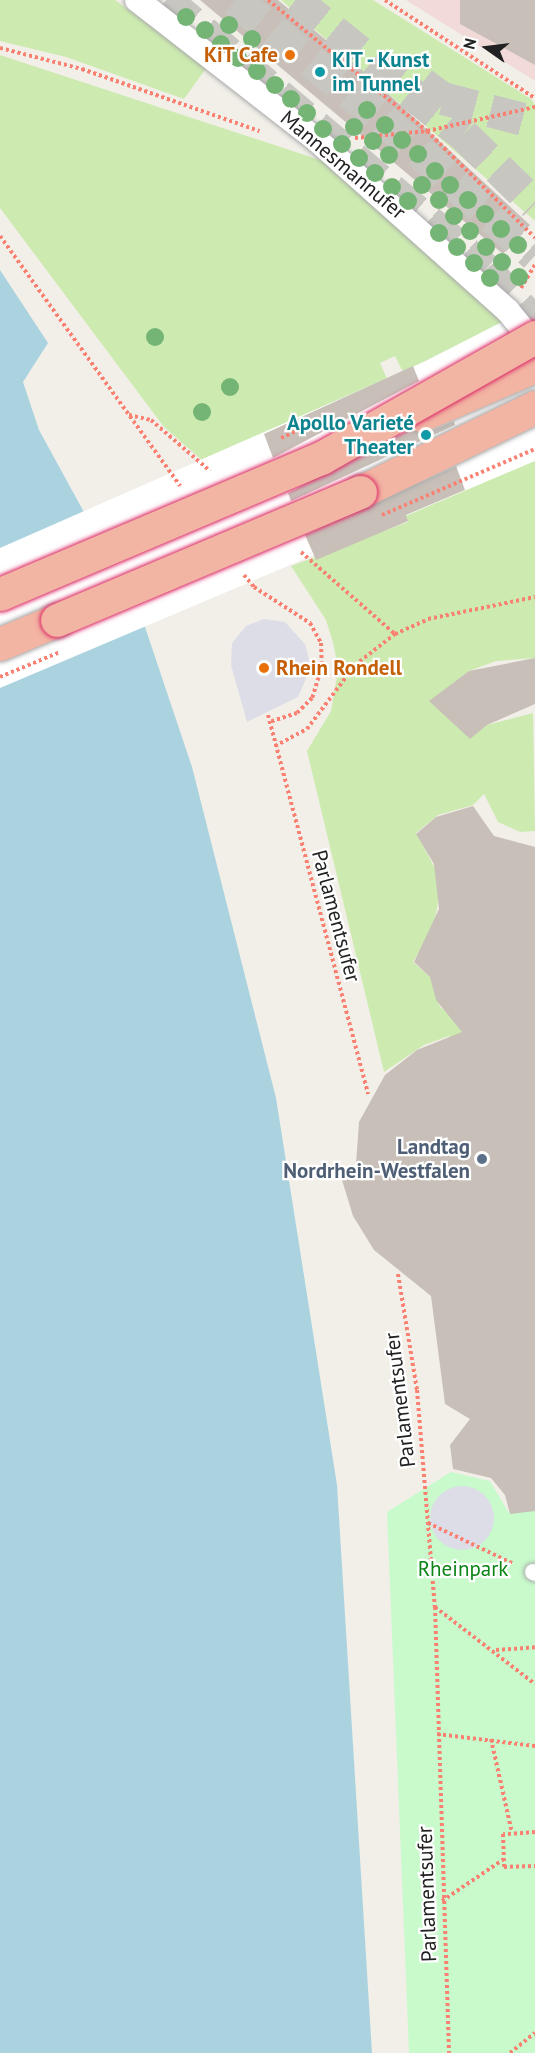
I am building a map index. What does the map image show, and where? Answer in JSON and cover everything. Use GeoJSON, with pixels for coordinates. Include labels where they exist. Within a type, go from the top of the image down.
{"type":"FeatureCollection","features":[{"type":"Feature","properties":{"kind":"highway"},"geometry":{"type":"LineString","coordinates":[[321,458],[535,337]]}},
{"type":"Feature","properties":{"kind":"highway"},"geometry":{"type":"LineString","coordinates":[[0,594],[535,366]]}},
{"type":"Feature","properties":{"kind":"highway"},"geometry":{"type":"LineString","coordinates":[[360,492],[535,407]]}},
{"type":"Feature","properties":{"kind":"highway"},"geometry":{"type":"LineString","coordinates":[[0,644],[360,492],[535,423]]}},
{"type":"Feature","properties":{"kind":"street","name":"Mannesmannufer"},"geometry":{"type":"LineString","coordinates":[[137,0],[318,141],[508,311],[535,344]]}},
{"type":"Feature","properties":{"kind":"path"},"geometry":{"type":"LineString","coordinates":[[268,0],[427,131],[535,238]]}},
{"type":"Feature","properties":{"kind":"path"},"geometry":{"type":"LineString","coordinates":[[385,0],[535,98]]}},
{"type":"Feature","properties":{"kind":"path"},"geometry":{"type":"LineString","coordinates":[[0,48],[82,69],[268,135]]}},
{"type":"Feature","properties":{"kind":"path"},"geometry":{"type":"LineString","coordinates":[[318,141],[427,131],[535,107]]}},
{"type":"Feature","properties":{"kind":"path"},"geometry":{"type":"LineString","coordinates":[[0,236],[184,491]]}},
{"type":"Feature","properties":{"kind":"path"},"geometry":{"type":"LineString","coordinates":[[276,440],[319,422]]}},
{"type":"Feature","properties":{"kind":"path"},"geometry":{"type":"LineString","coordinates":[[202,472],[213,468]]}},
{"type":"Feature","properties":{"kind":"path"},"geometry":{"type":"LineString","coordinates":[[170,486],[181,482]]}},
{"type":"Feature","properties":{"kind":"path"},"geometry":{"type":"LineString","coordinates":[[240,568],[254,587],[310,622],[321,643],[322,666],[312,698],[297,713],[270,722]]}},
{"type":"Feature","properties":{"kind":"path"},"geometry":{"type":"LineString","coordinates":[[275,746],[307,729],[355,664],[395,634],[428,619],[535,597]]}},
{"type":"Feature","properties":{"kind":"path","name":"Parlamentsufer"},"geometry":{"type":"LineString","coordinates":[[268,715],[368,1094]]}},
{"type":"Feature","properties":{"kind":"path","name":"Parlamentsufer"},"geometry":{"type":"LineString","coordinates":[[398,1274],[417,1390],[435,1607],[442,1901],[449,2053]]}},
{"type":"Feature","properties":{"kind":"path"},"geometry":{"type":"LineString","coordinates":[[428,1523],[534,1572]]}},
{"type":"Feature","properties":{"kind":"path"},"geometry":{"type":"LineString","coordinates":[[435,1607],[495,1650],[535,1684]]}},
{"type":"Feature","properties":{"kind":"path"},"geometry":{"type":"LineString","coordinates":[[495,1650],[535,1647]]}},
{"type":"Feature","properties":{"kind":"path"},"geometry":{"type":"LineString","coordinates":[[437,1734],[535,1746]]}},
{"type":"Feature","properties":{"kind":"path"},"geometry":{"type":"LineString","coordinates":[[491,1739],[512,1833]]}},
{"type":"Feature","properties":{"kind":"path"},"geometry":{"type":"LineString","coordinates":[[535,1832],[503,1834],[504,1867],[535,1866]]}},
{"type":"Feature","properties":{"kind":"path"},"geometry":{"type":"LineString","coordinates":[[442,1901],[504,1859]]}},
{"type":"Feature","properties":{"kind":"path"},"geometry":{"type":"LineString","coordinates":[[510,2053],[534,2034]]}},
{"type":"Feature","properties":{"kind":"shaded area"},"geometry":{"type":"Polygon","coordinates":[[[406,0],[535,0],[535,81],[406,0]]]}},
{"type":"Feature","properties":{"kind":"shaded area"},"geometry":{"type":"Polygon","coordinates":[[[264,619],[285,622],[305,644],[311,667],[298,697],[247,722],[231,665],[232,643],[246,626],[264,619]]]}},
{"type":"Feature","properties":{"kind":"shaded area"},"geometry":{"type":"Polygon","coordinates":[[[462,1486],[474,1488],[485,1495],[492,1506],[494,1518],[492,1530],[485,1541],[474,1548],[462,1550],[450,1548],[439,1541],[432,1530],[430,1518],[432,1506],[439,1495],[450,1488],[462,1486]]]}},
{"type":"Feature","properties":{"kind":"green space"},"geometry":{"type":"Polygon","coordinates":[[[0,0],[115,0],[207,67],[184,99],[66,57],[0,41],[0,0]]]}},
{"type":"Feature","properties":{"kind":"green space"},"geometry":{"type":"Polygon","coordinates":[[[281,0],[373,0],[531,99],[535,104],[535,221],[281,0]]]}},
{"type":"Feature","properties":{"kind":"green space"},"geometry":{"type":"Polygon","coordinates":[[[0,55],[326,162],[507,320],[403,372],[395,356],[380,363],[387,379],[203,461],[164,427],[0,208],[0,55]]]}},
{"type":"Feature","properties":{"kind":"green space"},"geometry":{"type":"Polygon","coordinates":[[[535,460],[535,658],[496,661],[469,671],[430,701],[487,725],[533,713],[535,831],[520,832],[498,822],[484,794],[473,805],[438,815],[416,833],[435,868],[439,896],[434,926],[413,962],[432,979],[440,1007],[469,1026],[452,1046],[449,1036],[424,1045],[384,1072],[307,751],[331,711],[338,670],[334,646],[326,620],[291,566],[408,522],[406,515],[535,460]]]}},
{"type":"Feature","properties":{"kind":"green space","name":"Rheinpark"},"geometry":{"type":"Polygon","coordinates":[[[451,1472],[490,1481],[509,1513],[535,1509],[535,2053],[409,2053],[387,1512],[451,1472]]]}},
{"type":"Feature","properties":{"kind":"water"},"geometry":{"type":"Polygon","coordinates":[[[0,270],[48,343],[23,382],[39,430],[142,618],[192,767],[276,1098],[337,1485],[372,2053],[0,2053],[0,270]]]}},
{"type":"Feature","properties":{"kind":"pier"},"geometry":{"type":"Polygon","coordinates":[[[535,305],[535,461],[0,688],[0,548],[426,361],[535,305]]]}},
{"type":"Feature","properties":{"kind":"building"},"geometry":{"type":"Polygon","coordinates":[[[200,0],[278,0],[368,75],[530,225],[503,254],[200,0]]]}},
{"type":"Feature","properties":{"kind":"building"},"geometry":{"type":"Polygon","coordinates":[[[460,0],[535,0],[535,65],[460,24],[460,0]]]}},
{"type":"Feature","properties":{"kind":"building"},"geometry":{"type":"Polygon","coordinates":[[[413,366],[419,381],[273,458],[264,434],[413,366]]]}},
{"type":"Feature","properties":{"kind":"building"},"geometry":{"type":"Polygon","coordinates":[[[454,421],[455,425],[291,501],[288,493],[409,430],[428,432],[454,421]]]}},
{"type":"Feature","properties":{"kind":"building"},"geometry":{"type":"Polygon","coordinates":[[[456,466],[465,490],[406,515],[408,521],[316,560],[305,535],[456,466]]]}},
{"type":"Feature","properties":{"kind":"building"},"geometry":{"type":"Polygon","coordinates":[[[535,658],[535,704],[487,725],[470,739],[429,701],[469,671],[535,658]]]}},
{"type":"Feature","properties":{"kind":"building"},"geometry":{"type":"Polygon","coordinates":[[[473,806],[494,836],[535,847],[535,1511],[510,1514],[505,1495],[491,1478],[453,1469],[450,1445],[470,1419],[445,1404],[431,1296],[374,1250],[353,1216],[342,1180],[355,1178],[359,1122],[385,1075],[417,1050],[462,1032],[436,1000],[430,977],[414,962],[439,909],[434,864],[416,834],[436,817],[473,806]]]}},
{"type":"Feature","properties":{"kind":"tunnel"},"geometry":{"type":"LineString","coordinates":[[166,0],[486,269],[535,323]]}},
{"type":"Feature","properties":{"kind":"tunnel"},"geometry":{"type":"LineString","coordinates":[[235,0],[383,119],[535,255]]}},
{"type":"Feature","properties":{"kind":"tunnel"},"geometry":{"type":"LineString","coordinates":[[295,0],[463,134],[535,204]]}},
{"type":"Feature","properties":{"kind":"tunnel"},"geometry":{"type":"LineString","coordinates":[[422,83],[443,98],[535,122]]}},
{"type":"Feature","properties":{"kind":"place","name":"KiT Cafe"},"geometry":{"type":"Point","coordinates":[290,55]}},
{"type":"Feature","properties":{"kind":"place","name":"KIT - Kunst im Tunnel"},"geometry":{"type":"Point","coordinates":[320,72]}},
{"type":"Feature","properties":{"kind":"place","name":"Apollo Varieté Theater"},"geometry":{"type":"Point","coordinates":[426,435]}},
{"type":"Feature","properties":{"kind":"place","name":"Rhein Rondell"},"geometry":{"type":"Point","coordinates":[264,668]}},
{"type":"Feature","properties":{"kind":"place","name":"Landtag Nordrhein-Westfalen"},"geometry":{"type":"Point","coordinates":[482,1159]}}]}
